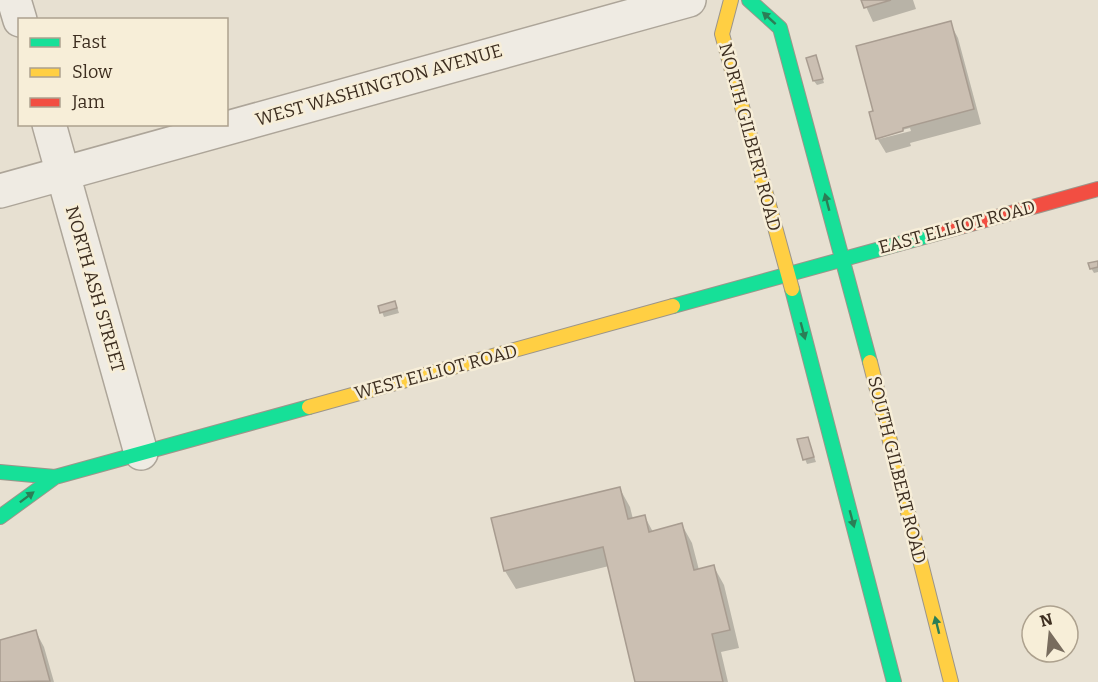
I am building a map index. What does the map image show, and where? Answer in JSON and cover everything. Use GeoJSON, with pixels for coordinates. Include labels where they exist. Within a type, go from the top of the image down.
{"type":"FeatureCollection","features":[{"type":"Feature","properties":{"kind":"main road","name":"NORTH GILBERT ROAD"},"geometry":{"type":"LineString","coordinates":[[731,0],[722,34],[788,274]]}},
{"type":"Feature","properties":{"kind":"main road"},"geometry":{"type":"LineString","coordinates":[[749,0],[780,28],[842,259]]}},
{"type":"Feature","properties":{"kind":"main road","name":"EAST ELLIOT ROAD"},"geometry":{"type":"LineString","coordinates":[[817,266],[1098,189]]}},
{"type":"Feature","properties":{"kind":"main road","name":"SOUTH GILBERT ROAD"},"geometry":{"type":"LineString","coordinates":[[842,259],[951,682]]}},
{"type":"Feature","properties":{"kind":"main road","name":"WEST ELLIOT ROAD"},"geometry":{"type":"LineString","coordinates":[[0,472],[55,477],[817,266]]}},
{"type":"Feature","properties":{"kind":"main road"},"geometry":{"type":"LineString","coordinates":[[788,274],[894,682]]}},
{"type":"Feature","properties":{"kind":"main road","name":"WEST ELLIOT ROAD"},"geometry":{"type":"LineString","coordinates":[[0,518],[55,477]]}},
{"type":"Feature","properties":{"kind":"street"},"geometry":{"type":"LineString","coordinates":[[14,0],[19,18]]}},
{"type":"Feature","properties":{"kind":"street","name":"WEST WASHINGTON AVENUE"},"geometry":{"type":"LineString","coordinates":[[0,191],[688,0]]}},
{"type":"Feature","properties":{"kind":"street","name":"NORTH ASH STREET"},"geometry":{"type":"LineString","coordinates":[[50,126],[141,453]]}},
{"type":"Feature","properties":{"kind":"building"},"geometry":{"type":"Polygon","coordinates":[[[861,0],[891,0],[864,8],[861,0]]]}},
{"type":"Feature","properties":{"kind":"building"},"geometry":{"type":"Polygon","coordinates":[[[951,21],[974,109],[903,128],[903,131],[876,139],[869,112],[873,111],[856,46],[951,21]]]}},
{"type":"Feature","properties":{"kind":"building"},"geometry":{"type":"Polygon","coordinates":[[[816,55],[823,79],[813,81],[806,58],[816,55]]]}},
{"type":"Feature","properties":{"kind":"building"},"geometry":{"type":"Polygon","coordinates":[[[1098,261],[1098,267],[1090,269],[1088,263],[1098,261]]]}},
{"type":"Feature","properties":{"kind":"building"},"geometry":{"type":"Polygon","coordinates":[[[395,301],[397,308],[380,313],[378,306],[395,301]]]}},
{"type":"Feature","properties":{"kind":"building"},"geometry":{"type":"Polygon","coordinates":[[[808,437],[814,457],[803,460],[797,439],[808,437]]]}},
{"type":"Feature","properties":{"kind":"building"},"geometry":{"type":"Polygon","coordinates":[[[620,487],[628,519],[645,515],[649,532],[682,523],[694,570],[714,565],[730,630],[712,634],[723,682],[635,682],[603,547],[504,571],[491,518],[620,487]]]}},
{"type":"Feature","properties":{"kind":"building"},"geometry":{"type":"Polygon","coordinates":[[[36,630],[50,681],[0,682],[0,640],[36,630]]]}},
{"type":"Feature","properties":{"kind":"traffic: fast"},"geometry":{"type":"LineString","coordinates":[[749,0],[780,28],[870,362]]}},
{"type":"Feature","properties":{"kind":"traffic: fast"},"geometry":{"type":"LineString","coordinates":[[673,306],[942,232]]}},
{"type":"Feature","properties":{"kind":"traffic: fast"},"geometry":{"type":"LineString","coordinates":[[792,289],[894,682]]}},
{"type":"Feature","properties":{"kind":"traffic: fast"},"geometry":{"type":"LineString","coordinates":[[0,517],[55,477],[309,407]]}},
{"type":"Feature","properties":{"kind":"traffic: fast"},"geometry":{"type":"LineString","coordinates":[[0,472],[55,477]]}},
{"type":"Feature","properties":{"kind":"traffic: slow"},"geometry":{"type":"LineString","coordinates":[[731,0],[722,34],[792,289]]}},
{"type":"Feature","properties":{"kind":"traffic: slow"},"geometry":{"type":"LineString","coordinates":[[309,407],[673,306]]}},
{"type":"Feature","properties":{"kind":"traffic: slow"},"geometry":{"type":"LineString","coordinates":[[870,362],[951,682]]}},
{"type":"Feature","properties":{"kind":"traffic: jam"},"geometry":{"type":"LineString","coordinates":[[942,232],[1098,189]]}}]}
